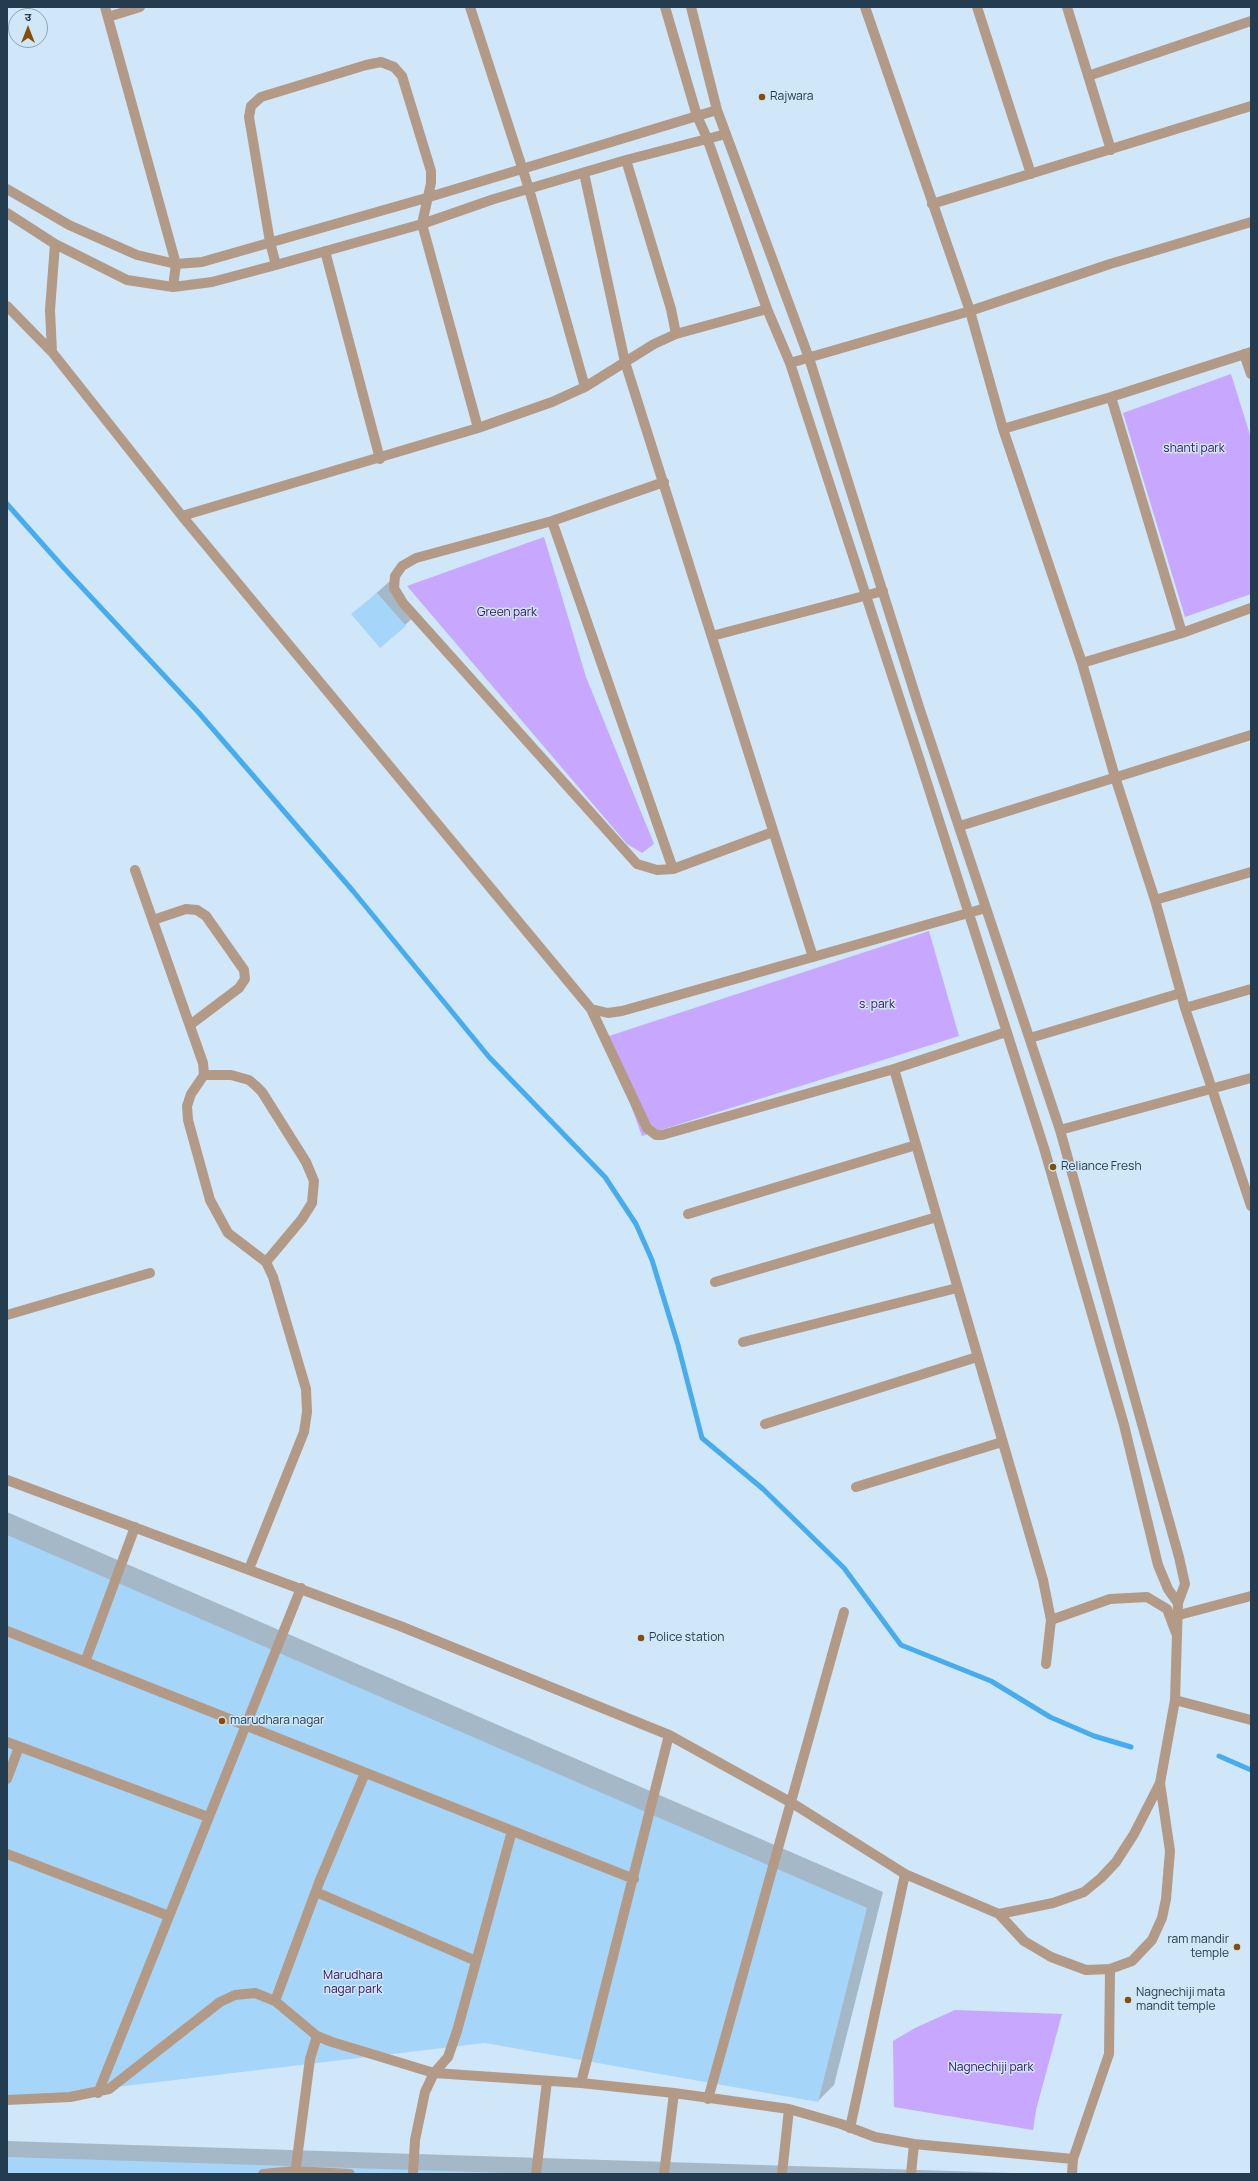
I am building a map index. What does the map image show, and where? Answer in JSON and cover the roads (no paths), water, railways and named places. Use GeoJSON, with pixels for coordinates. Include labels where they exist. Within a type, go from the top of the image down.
{"type":"FeatureCollection","features":[{"type":"Feature","properties":{"kind":"street"},"geometry":{"type":"LineString","coordinates":[[140,7],[107,12],[176,264],[173,287]]}},
{"type":"Feature","properties":{"kind":"street"},"geometry":{"type":"LineString","coordinates":[[470,7],[524,170],[585,387]]}},
{"type":"Feature","properties":{"kind":"street"},"geometry":{"type":"LineString","coordinates":[[665,7],[698,116],[767,309],[790,363],[865,597],[919,758],[1044,1148],[1124,1425],[1158,1565],[1168,1589],[1178,1602]]}},
{"type":"Feature","properties":{"kind":"street"},"geometry":{"type":"LineString","coordinates":[[7,1480],[301,1588],[669,1735],[792,1803],[905,1874],[999,1914],[1024,1941],[1051,1957],[1086,1970],[1110,1970],[1132,1961],[1152,1940],[1162,1918],[1167,1892],[1170,1851],[1160,1783],[1175,1700],[1179,1615],[1178,1602],[1185,1584],[1180,1558],[1060,1130],[960,826],[919,707],[809,358],[717,110],[690,7]]}},
{"type":"Feature","properties":{"kind":"street"},"geometry":{"type":"LineString","coordinates":[[865,7],[970,311],[1004,429],[1082,664],[1115,777],[1155,900],[1185,1008],[1251,1206]]}},
{"type":"Feature","properties":{"kind":"street"},"geometry":{"type":"LineString","coordinates":[[977,7],[1031,174]]}},
{"type":"Feature","properties":{"kind":"street"},"geometry":{"type":"LineString","coordinates":[[1068,7],[1111,150]]}},
{"type":"Feature","properties":{"kind":"street"},"geometry":{"type":"LineString","coordinates":[[1088,76],[1251,21]]}},
{"type":"Feature","properties":{"kind":"street"},"geometry":{"type":"LineString","coordinates":[[276,265],[270,242],[249,117],[251,106],[261,97],[366,65],[381,62],[394,67],[402,76],[431,171],[431,183],[426,198],[422,224],[478,428]]}},
{"type":"Feature","properties":{"kind":"street"},"geometry":{"type":"LineString","coordinates":[[932,204],[1251,106]]}},
{"type":"Feature","properties":{"kind":"street"},"geometry":{"type":"LineString","coordinates":[[7,190],[69,225],[137,256],[176,264],[202,262],[524,170],[717,110]]}},
{"type":"Feature","properties":{"kind":"street"},"geometry":{"type":"LineString","coordinates":[[7,213],[55,244],[127,280],[173,287],[212,282],[276,265],[422,224],[529,188],[626,160],[726,134]]}},
{"type":"Feature","properties":{"kind":"street"},"geometry":{"type":"LineString","coordinates":[[626,160],[671,309],[676,334]]}},
{"type":"Feature","properties":{"kind":"street"},"geometry":{"type":"LineString","coordinates":[[584,173],[625,362],[813,957]]}},
{"type":"Feature","properties":{"kind":"street"},"geometry":{"type":"LineString","coordinates":[[790,363],[970,311],[1110,264],[1251,222]]}},
{"type":"Feature","properties":{"kind":"street"},"geometry":{"type":"LineString","coordinates":[[52,352],[50,310],[55,244]]}},
{"type":"Feature","properties":{"kind":"street"},"geometry":{"type":"LineString","coordinates":[[325,251],[380,459]]}},
{"type":"Feature","properties":{"kind":"street"},"geometry":{"type":"LineString","coordinates":[[7,306],[52,352],[182,516],[591,1009],[647,1128],[656,1135],[662,1135],[894,1069],[1006,1032]]}},
{"type":"Feature","properties":{"kind":"street"},"geometry":{"type":"LineString","coordinates":[[182,516],[380,459],[478,428],[552,402],[585,387],[625,362],[676,334],[767,309]]}},
{"type":"Feature","properties":{"kind":"street"},"geometry":{"type":"LineString","coordinates":[[1004,429],[1111,397],[1248,352],[1251,374]]}},
{"type":"Feature","properties":{"kind":"street"},"geometry":{"type":"LineString","coordinates":[[1111,397],[1182,633]]}},
{"type":"Feature","properties":{"kind":"street"},"geometry":{"type":"LineString","coordinates":[[664,482],[552,521],[416,558],[402,566],[395,576],[394,588],[403,602],[637,864],[657,870],[673,869],[773,832]]}},
{"type":"Feature","properties":{"kind":"street"},"geometry":{"type":"LineString","coordinates":[[552,521],[673,869]]}},
{"type":"Feature","properties":{"kind":"street"},"geometry":{"type":"LineString","coordinates":[[712,636],[865,597],[883,591]]}},
{"type":"Feature","properties":{"kind":"street"},"geometry":{"type":"LineString","coordinates":[[1082,664],[1182,633],[1251,608]]}},
{"type":"Feature","properties":{"kind":"street"},"geometry":{"type":"LineString","coordinates":[[960,826],[1251,735]]}},
{"type":"Feature","properties":{"kind":"street"},"geometry":{"type":"LineString","coordinates":[[135,870],[203,1063],[204,1075],[192,1094],[187,1106],[188,1120],[210,1200],[228,1233],[266,1262],[273,1277],[306,1389],[307,1412],[304,1432],[249,1569]]}},
{"type":"Feature","properties":{"kind":"street"},"geometry":{"type":"LineString","coordinates":[[1155,900],[1251,872]]}},
{"type":"Feature","properties":{"kind":"street"},"geometry":{"type":"LineString","coordinates":[[591,1009],[608,1013],[622,1011],[986,908]]}},
{"type":"Feature","properties":{"kind":"street"},"geometry":{"type":"LineString","coordinates":[[152,920],[186,909],[197,910],[206,916],[244,970],[245,979],[239,988],[190,1025]]}},
{"type":"Feature","properties":{"kind":"street"},"geometry":{"type":"LineString","coordinates":[[1185,1008],[1251,990]]}},
{"type":"Feature","properties":{"kind":"street"},"geometry":{"type":"LineString","coordinates":[[1030,1038],[1181,993]]}},
{"type":"Feature","properties":{"kind":"street"},"geometry":{"type":"LineString","coordinates":[[894,1069],[1043,1580],[1050,1620],[1046,1664]]}},
{"type":"Feature","properties":{"kind":"street"},"geometry":{"type":"LineString","coordinates":[[204,1075],[231,1075],[249,1080],[256,1086],[262,1092],[306,1162],[314,1181],[312,1203],[302,1219],[266,1262]]}},
{"type":"Feature","properties":{"kind":"street"},"geometry":{"type":"LineString","coordinates":[[1060,1130],[1212,1090],[1251,1078]]}},
{"type":"Feature","properties":{"kind":"street"},"geometry":{"type":"LineString","coordinates":[[688,1214],[916,1145]]}},
{"type":"Feature","properties":{"kind":"street"},"geometry":{"type":"LineString","coordinates":[[715,1282],[937,1217]]}},
{"type":"Feature","properties":{"kind":"street"},"geometry":{"type":"LineString","coordinates":[[7,1315],[150,1273]]}},
{"type":"Feature","properties":{"kind":"street"},"geometry":{"type":"LineString","coordinates":[[742,1342],[958,1288]]}},
{"type":"Feature","properties":{"kind":"street"},"geometry":{"type":"LineString","coordinates":[[765,1424],[977,1357]]}},
{"type":"Feature","properties":{"kind":"street"},"geometry":{"type":"LineString","coordinates":[[856,1487],[1002,1442]]}},
{"type":"Feature","properties":{"kind":"street"},"geometry":{"type":"LineString","coordinates":[[84,1662],[135,1527]]}},
{"type":"Feature","properties":{"kind":"street"},"geometry":{"type":"LineString","coordinates":[[98,2093],[301,1588]]}},
{"type":"Feature","properties":{"kind":"street"},"geometry":{"type":"LineString","coordinates":[[1179,1615],[1251,1596]]}},
{"type":"Feature","properties":{"kind":"street"},"geometry":{"type":"LineString","coordinates":[[1050,1620],[1110,1599],[1147,1597],[1167,1609],[1177,1636]]}},
{"type":"Feature","properties":{"kind":"street"},"geometry":{"type":"LineString","coordinates":[[708,2099],[792,1803],[844,1612]]}},
{"type":"Feature","properties":{"kind":"street"},"geometry":{"type":"LineString","coordinates":[[7,1631],[634,1879]]}},
{"type":"Feature","properties":{"kind":"street"},"geometry":{"type":"LineString","coordinates":[[1175,1700],[1251,1720]]}},
{"type":"Feature","properties":{"kind":"street"},"geometry":{"type":"LineString","coordinates":[[581,2083],[634,1879],[669,1735]]}},
{"type":"Feature","properties":{"kind":"street"},"geometry":{"type":"LineString","coordinates":[[7,1742],[208,1817]]}},
{"type":"Feature","properties":{"kind":"street"},"geometry":{"type":"LineString","coordinates":[[7,1779],[19,1747]]}},
{"type":"Feature","properties":{"kind":"street"},"geometry":{"type":"LineString","coordinates":[[275,2001],[316,1892],[366,1773]]}},
{"type":"Feature","properties":{"kind":"street"},"geometry":{"type":"LineString","coordinates":[[999,1914],[1053,1903],[1084,1892],[1101,1878],[1116,1862],[1160,1783]]}},
{"type":"Feature","properties":{"kind":"street"},"geometry":{"type":"LineString","coordinates":[[413,2174],[415,2140],[425,2092],[434,2073],[448,2057],[512,1831]]}},
{"type":"Feature","properties":{"kind":"street"},"geometry":{"type":"LineString","coordinates":[[7,1854],[169,1916]]}},
{"type":"Feature","properties":{"kind":"street"},"geometry":{"type":"LineString","coordinates":[[850,2128],[905,1874]]}},
{"type":"Feature","properties":{"kind":"street"},"geometry":{"type":"LineString","coordinates":[[316,1892],[476,1961]]}},
{"type":"Feature","properties":{"kind":"street"},"geometry":{"type":"LineString","coordinates":[[1072,2174],[1073,2159],[1109,2054],[1110,1970]]}},
{"type":"Feature","properties":{"kind":"street"},"geometry":{"type":"LineString","coordinates":[[7,2100],[98,2093],[109,2089],[118,2084],[220,2002],[236,1995],[255,1993],[275,2001],[317,2036],[434,2073],[581,2083],[674,2093],[708,2099],[789,2109],[874,2137],[914,2144],[1073,2159]]}},
{"type":"Feature","properties":{"kind":"street"},"geometry":{"type":"LineString","coordinates":[[295,2172],[310,2060],[317,2036]]}},
{"type":"Feature","properties":{"kind":"street"},"geometry":{"type":"LineString","coordinates":[[536,2174],[547,2081]]}},
{"type":"Feature","properties":{"kind":"street"},"geometry":{"type":"LineString","coordinates":[[664,2174],[674,2093]]}},
{"type":"Feature","properties":{"kind":"street"},"geometry":{"type":"LineString","coordinates":[[782,2174],[789,2109]]}},
{"type":"Feature","properties":{"kind":"street"},"geometry":{"type":"LineString","coordinates":[[911,2174],[914,2144]]}},
{"type":"Feature","properties":{"kind":"street"},"geometry":{"type":"LineString","coordinates":[[263,2174],[295,2172],[350,2174]]}},
{"type":"Feature","properties":{"kind":"waterway"},"geometry":{"type":"LineString","coordinates":[[7,504],[63,567],[199,713],[353,891],[489,1057],[605,1177],[636,1224],[652,1260],[678,1345],[702,1438],[763,1489],[844,1568],[901,1645],[991,1681],[1050,1717],[1094,1736],[1131,1747]]}},
{"type":"Feature","properties":{"kind":"waterway"},"geometry":{"type":"LineString","coordinates":[[1219,1756],[1251,1770]]}},
{"type":"Feature","properties":{"kind":"place","name":"Rajwara"},"geometry":{"type":"Point","coordinates":[762,97]}},
{"type":"Feature","properties":{"kind":"place","name":"Reliance Fresh"},"geometry":{"type":"Point","coordinates":[1053,1167]}},
{"type":"Feature","properties":{"kind":"place","name":"Police station"},"geometry":{"type":"Point","coordinates":[641,1638]}},
{"type":"Feature","properties":{"kind":"place","name":"marudhara nagar"},"geometry":{"type":"Point","coordinates":[222,1721]}},
{"type":"Feature","properties":{"kind":"place","name":"ram mandir temple"},"geometry":{"type":"Point","coordinates":[1237,1947]}},
{"type":"Feature","properties":{"kind":"place","name":"Nagnechiji mata mandit temple"},"geometry":{"type":"Point","coordinates":[1128,2000]}},
{"type":"Feature","properties":{"kind":"park label","name":"shanti park"},"geometry":{"type":"Point","coordinates":[1194,449]}},
{"type":"Feature","properties":{"kind":"park label","name":"Green park"},"geometry":{"type":"Point","coordinates":[507,613]}},
{"type":"Feature","properties":{"kind":"park label","name":"s. park"},"geometry":{"type":"Point","coordinates":[877,1005]}},
{"type":"Feature","properties":{"kind":"park label","name":"Marudhara nagar park"},"geometry":{"type":"Point","coordinates":[353,1983]}},
{"type":"Feature","properties":{"kind":"park label","name":"Nagnechiji park"},"geometry":{"type":"Point","coordinates":[991,2068]}}]}
